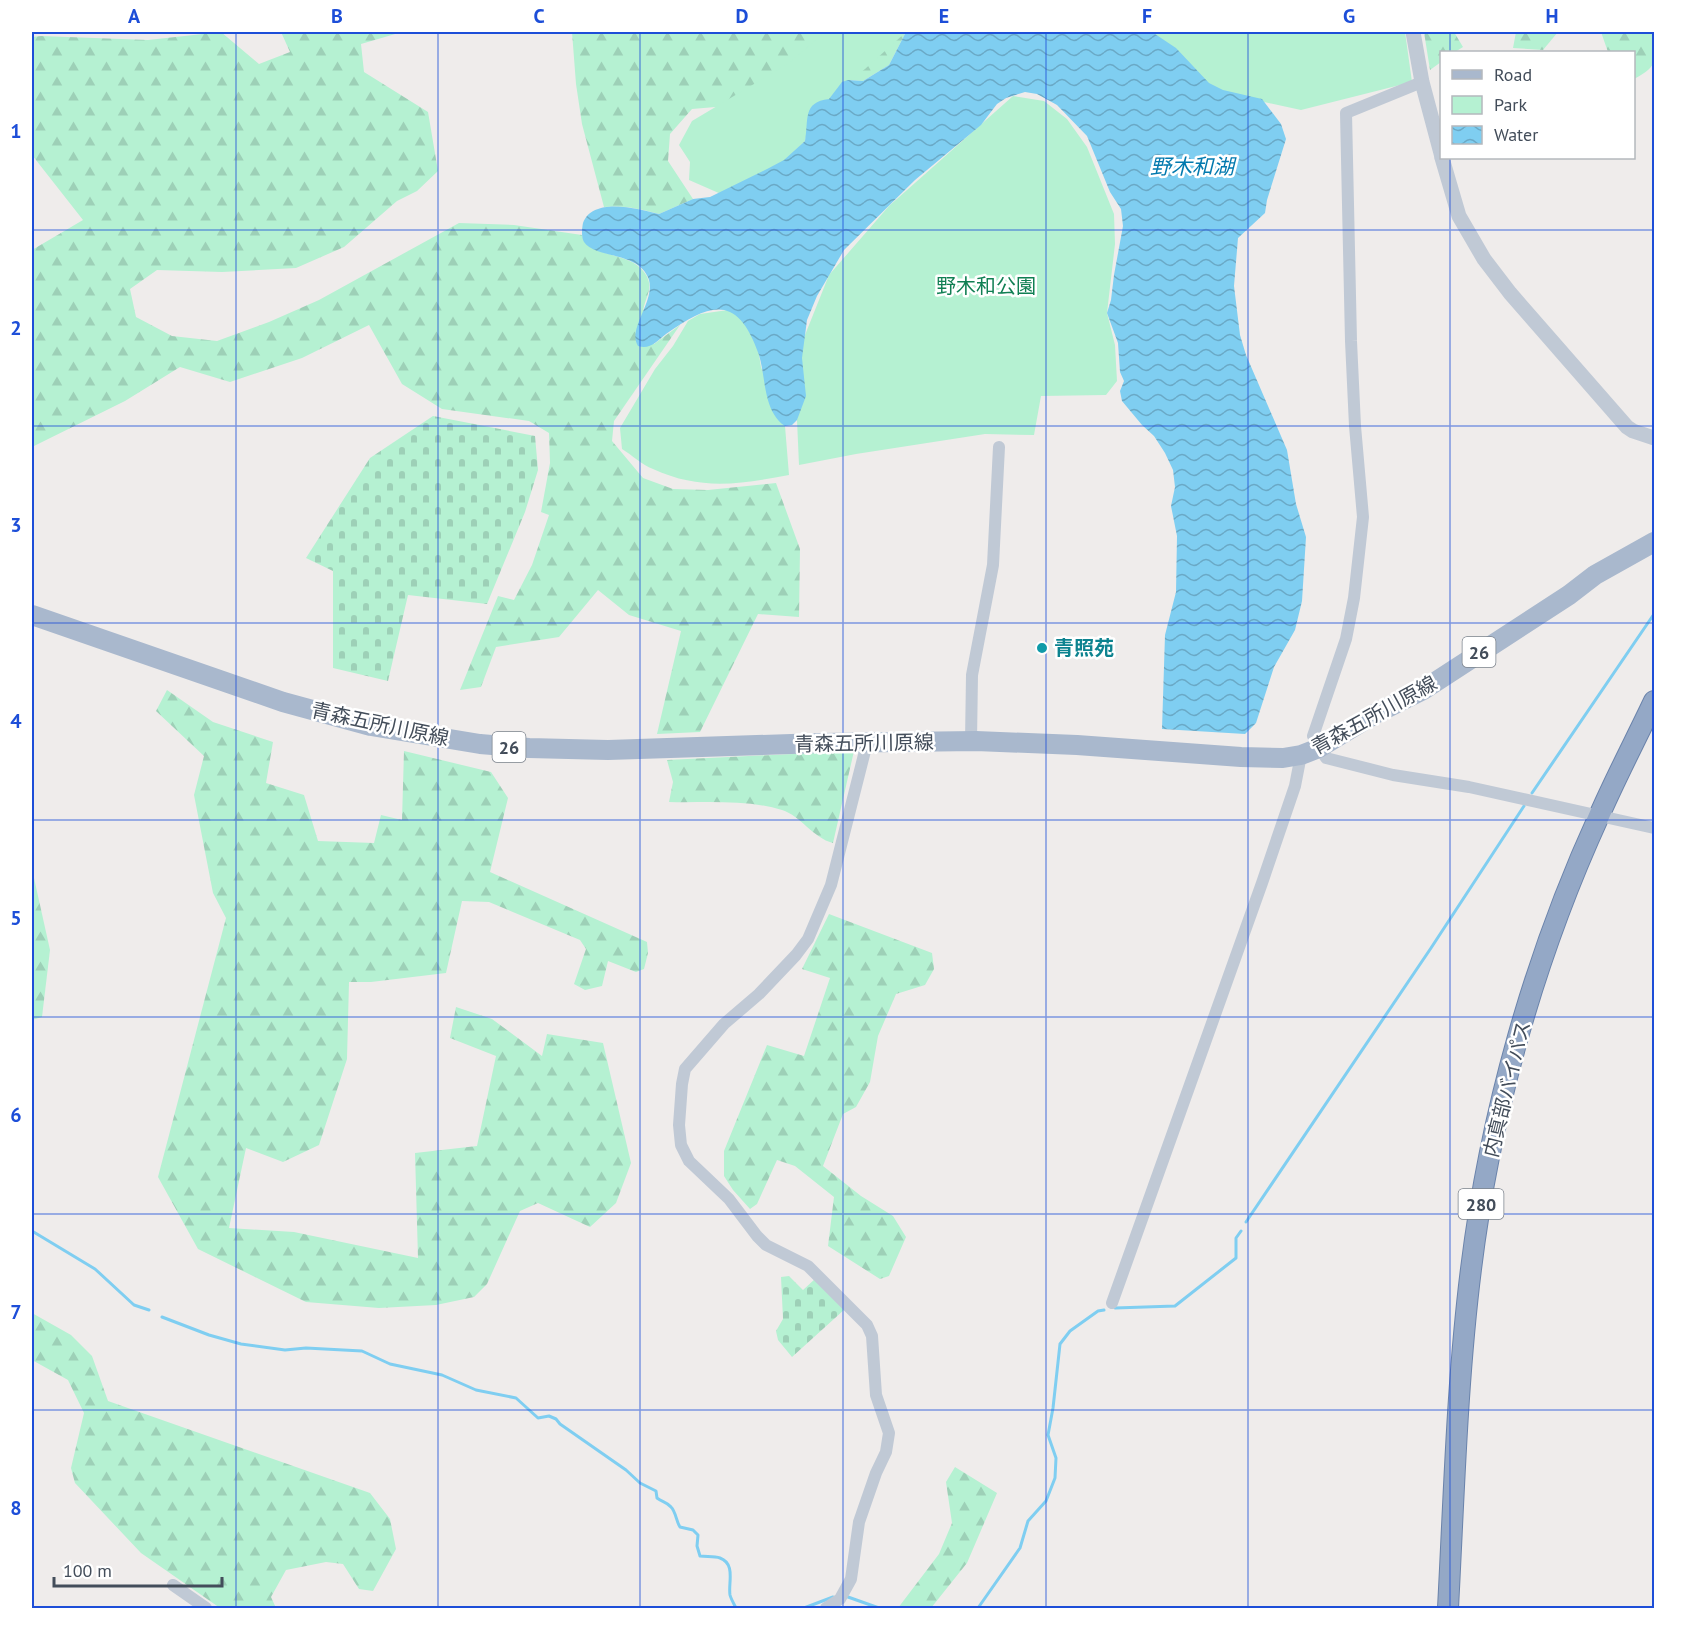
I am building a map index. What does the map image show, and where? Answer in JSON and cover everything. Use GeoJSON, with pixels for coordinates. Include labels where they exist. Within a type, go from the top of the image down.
{"type":"FeatureCollection","features":[{"type":"Feature","properties":{"kind":"highway","name":"内真部バイパス"},"geometry":{"type":"LineString","coordinates":[[1448,1608],[1463,1347],[1471,1268],[1495,1130],[1517,1043],[1553,929],[1599,816],[1654,701]]}},
{"type":"Feature","properties":{"kind":"main road","name":"青森五所川原線"},"geometry":{"type":"LineString","coordinates":[[32,615],[283,702],[370,726],[441,739],[529,748],[608,750],[971,741],[1283,758],[1310,752],[1375,714],[1423,690],[1569,595],[1595,575],[1654,542]]}},
{"type":"Feature","properties":{"kind":"street"},"geometry":{"type":"LineString","coordinates":[[1413,32],[1422,82],[1440,150]]}},
{"type":"Feature","properties":{"kind":"street"},"geometry":{"type":"LineString","coordinates":[[1112,1303],[1295,786],[1310,752],[1313,736],[1346,639],[1354,598],[1363,517],[1351,341],[1346,113],[1422,82]]}},
{"type":"Feature","properties":{"kind":"street"},"geometry":{"type":"LineString","coordinates":[[1443,159],[1459,216],[1499,279],[1627,427],[1654,438]]}},
{"type":"Feature","properties":{"kind":"street"},"geometry":{"type":"LineString","coordinates":[[971,741],[972,675],[993,565],[999,447]]}},
{"type":"Feature","properties":{"kind":"street"},"geometry":{"type":"LineString","coordinates":[[826,1608],[840,1599],[850,1579],[859,1522],[886,1452],[888,1433],[876,1395],[872,1336],[867,1325],[808,1266],[766,1245],[757,1236],[729,1199],[689,1161],[681,1145],[679,1125],[682,1084],[686,1069],[724,1024],[759,994],[808,939],[831,885],[867,743]]}},
{"type":"Feature","properties":{"kind":"street"},"geometry":{"type":"LineString","coordinates":[[1310,752],[1382,772],[1469,787],[1654,828]]}},
{"type":"Feature","properties":{"kind":"street"},"geometry":{"type":"LineString","coordinates":[[173,1585],[206,1608]]}},
{"type":"Feature","properties":{"kind":"green space"},"geometry":{"type":"Polygon","coordinates":[[[221,32],[259,64],[290,52],[281,32],[402,32],[361,44],[364,72],[428,112],[438,171],[417,191],[397,201],[344,247],[296,268],[222,272],[157,270],[130,289],[136,317],[172,336],[217,341],[319,300],[459,223],[514,225],[582,235],[592,248],[637,265],[644,272],[649,283],[643,313],[654,344],[680,325],[614,421],[612,441],[643,478],[673,489],[708,490],[776,483],[800,549],[799,617],[758,614],[700,732],[657,734],[681,631],[629,615],[598,590],[559,637],[496,647],[481,687],[460,690],[498,596],[514,600],[532,565],[549,515],[541,512],[550,463],[549,433],[529,421],[442,409],[402,384],[369,325],[302,358],[230,382],[180,367],[125,401],[32,447],[32,250],[83,220],[32,155],[32,37],[148,40],[221,32]]]}},
{"type":"Feature","properties":{"kind":"green space"},"geometry":{"type":"Polygon","coordinates":[[[572,32],[906,32],[889,65],[863,81],[848,80],[808,128],[805,141],[784,161],[739,105],[692,109],[670,134],[668,161],[693,199],[659,214],[625,207],[604,207],[582,124],[572,32]]]}},
{"type":"Feature","properties":{"kind":"green space"},"geometry":{"type":"Polygon","coordinates":[[[825,32],[906,32],[822,108],[802,143],[777,168],[721,194],[689,180],[690,162],[679,145],[692,121],[789,63],[825,32]]]}},
{"type":"Feature","properties":{"kind":"green space"},"geometry":{"type":"Polygon","coordinates":[[[1148,32],[1405,32],[1412,82],[1301,110],[1213,91],[1148,32]]]}},
{"type":"Feature","properties":{"kind":"green space"},"geometry":{"type":"Polygon","coordinates":[[[1424,32],[1454,32],[1463,47],[1457,51],[1440,51],[1440,63],[1430,70],[1424,32]]]}},
{"type":"Feature","properties":{"kind":"green space"},"geometry":{"type":"Polygon","coordinates":[[[1516,32],[1558,32],[1543,50],[1513,48],[1516,32]]]}},
{"type":"Feature","properties":{"kind":"green space"},"geometry":{"type":"Polygon","coordinates":[[[1601,32],[1654,32],[1655,55],[1652,65],[1649,70],[1635,78],[1635,51],[1608,51],[1601,32]]]}},
{"type":"Feature","properties":{"kind":"green space","name":"野木和公園"},"geometry":{"type":"Polygon","coordinates":[[[1013,96],[1044,101],[1067,119],[1087,147],[1114,214],[1115,244],[1107,313],[1115,345],[1117,381],[1106,395],[1041,396],[1034,435],[985,434],[799,465],[797,420],[803,340],[829,275],[889,206],[1013,96]]]}},
{"type":"Feature","properties":{"kind":"green space"},"geometry":{"type":"Polygon","coordinates":[[[728,310],[752,313],[761,367],[785,426],[789,475],[737,483],[704,483],[671,476],[649,467],[622,449],[620,428],[655,369],[673,346],[688,321],[700,314],[728,310]]]}},
{"type":"Feature","properties":{"kind":"green space"},"geometry":{"type":"Polygon","coordinates":[[[433,416],[535,436],[538,470],[525,512],[487,604],[408,595],[388,681],[333,668],[333,571],[306,558],[370,458],[433,416]]]}},
{"type":"Feature","properties":{"kind":"green space"},"geometry":{"type":"Polygon","coordinates":[[[167,690],[213,722],[273,742],[266,783],[304,795],[318,841],[374,843],[381,815],[402,820],[404,751],[491,772],[508,798],[490,872],[647,942],[648,953],[644,969],[636,972],[608,961],[602,986],[585,990],[574,984],[586,949],[580,940],[489,902],[462,901],[446,973],[371,982],[349,982],[347,1059],[319,1145],[283,1162],[246,1148],[229,1228],[294,1232],[418,1258],[415,1153],[477,1146],[496,1056],[450,1038],[456,1007],[492,1019],[542,1056],[547,1034],[603,1043],[631,1163],[616,1203],[590,1227],[538,1203],[520,1211],[487,1284],[474,1297],[436,1305],[379,1308],[306,1302],[198,1249],[158,1177],[226,918],[213,893],[194,795],[204,756],[156,711],[167,690]]]}},
{"type":"Feature","properties":{"kind":"green space"},"geometry":{"type":"Polygon","coordinates":[[[854,751],[833,843],[819,837],[795,817],[782,810],[754,804],[726,802],[669,802],[673,782],[667,760],[854,751]]]}},
{"type":"Feature","properties":{"kind":"green space"},"geometry":{"type":"Polygon","coordinates":[[[32,869],[50,950],[42,1017],[32,1020],[32,869]]]}},
{"type":"Feature","properties":{"kind":"green space"},"geometry":{"type":"Polygon","coordinates":[[[829,914],[932,953],[934,969],[925,985],[896,994],[878,1036],[870,1082],[856,1107],[843,1114],[823,1166],[861,1196],[893,1216],[906,1237],[889,1276],[880,1279],[828,1246],[834,1197],[795,1166],[777,1160],[757,1204],[750,1209],[724,1176],[724,1151],[767,1045],[804,1056],[830,978],[802,969],[829,914]]]}},
{"type":"Feature","properties":{"kind":"green space"},"geometry":{"type":"Polygon","coordinates":[[[789,1276],[803,1290],[816,1278],[845,1309],[792,1357],[778,1340],[776,1331],[783,1319],[781,1277],[789,1276]]]}},
{"type":"Feature","properties":{"kind":"green space"},"geometry":{"type":"Polygon","coordinates":[[[32,1313],[71,1335],[92,1356],[108,1401],[370,1493],[390,1519],[396,1549],[373,1591],[359,1589],[343,1564],[326,1562],[286,1570],[271,1597],[276,1608],[220,1608],[141,1553],[75,1483],[71,1468],[84,1413],[68,1380],[32,1360],[32,1313]]]}},
{"type":"Feature","properties":{"kind":"green space"},"geometry":{"type":"Polygon","coordinates":[[[955,1467],[997,1493],[967,1563],[931,1608],[898,1608],[939,1554],[952,1523],[946,1482],[955,1467]]]}},
{"type":"Feature","properties":{"kind":"water","name":"野木和湖"},"geometry":{"type":"Polygon","coordinates":[[[906,32],[1152,32],[1176,48],[1209,83],[1223,90],[1262,99],[1281,124],[1286,139],[1265,213],[1238,238],[1234,286],[1240,335],[1246,355],[1287,450],[1296,504],[1306,537],[1302,601],[1295,630],[1274,667],[1256,723],[1245,734],[1162,729],[1165,635],[1176,592],[1177,536],[1171,506],[1175,487],[1173,470],[1154,436],[1122,401],[1120,391],[1124,381],[1120,372],[1118,343],[1107,313],[1123,226],[1121,209],[1110,192],[1087,136],[1057,105],[1037,94],[1025,92],[1006,98],[997,104],[981,125],[915,180],[844,250],[817,296],[807,320],[802,358],[806,396],[797,420],[792,425],[785,426],[773,412],[766,394],[759,355],[742,321],[732,313],[710,310],[682,323],[650,346],[638,346],[636,332],[648,297],[649,280],[637,264],[598,251],[584,242],[583,223],[588,215],[596,210],[617,206],[659,214],[693,199],[710,197],[784,160],[805,141],[808,113],[814,104],[829,99],[842,82],[863,81],[889,65],[906,32]]]}},
{"type":"Feature","properties":{"kind":"waterway"},"geometry":{"type":"LineString","coordinates":[[1532,793],[1654,614]]}},
{"type":"Feature","properties":{"kind":"waterway"},"geometry":{"type":"LineString","coordinates":[[1246,1222],[1524,806]]}},
{"type":"Feature","properties":{"kind":"waterway"},"geometry":{"type":"LineString","coordinates":[[32,1231],[95,1269],[134,1305],[149,1310]]}},
{"type":"Feature","properties":{"kind":"waterway"},"geometry":{"type":"LineString","coordinates":[[1115,1308],[1175,1306],[1236,1258],[1236,1238],[1241,1231]]}},
{"type":"Feature","properties":{"kind":"waterway"},"geometry":{"type":"LineString","coordinates":[[978,1608],[1020,1548],[1028,1521],[1046,1501],[1055,1478],[1056,1458],[1048,1435],[1060,1344],[1070,1331],[1098,1311],[1104,1310]]}},
{"type":"Feature","properties":{"kind":"waterway"},"geometry":{"type":"LineString","coordinates":[[162,1317],[209,1335],[241,1344],[285,1350],[306,1348],[362,1351],[390,1364],[442,1375],[476,1390],[516,1398],[538,1418],[549,1416],[556,1419],[626,1470],[640,1483],[656,1491],[657,1498],[673,1509],[680,1527],[693,1530],[698,1535],[697,1546],[700,1556],[720,1558],[728,1565],[730,1595],[736,1608]]}},
{"type":"Feature","properties":{"kind":"waterway"},"geometry":{"type":"LineString","coordinates":[[804,1608],[833,1597]]}},
{"type":"Feature","properties":{"kind":"waterway"},"geometry":{"type":"LineString","coordinates":[[848,1597],[879,1608]]}},
{"type":"Feature","properties":{"kind":"place","name":"青照苑"},"geometry":{"type":"Point","coordinates":[1042,648]}}]}
